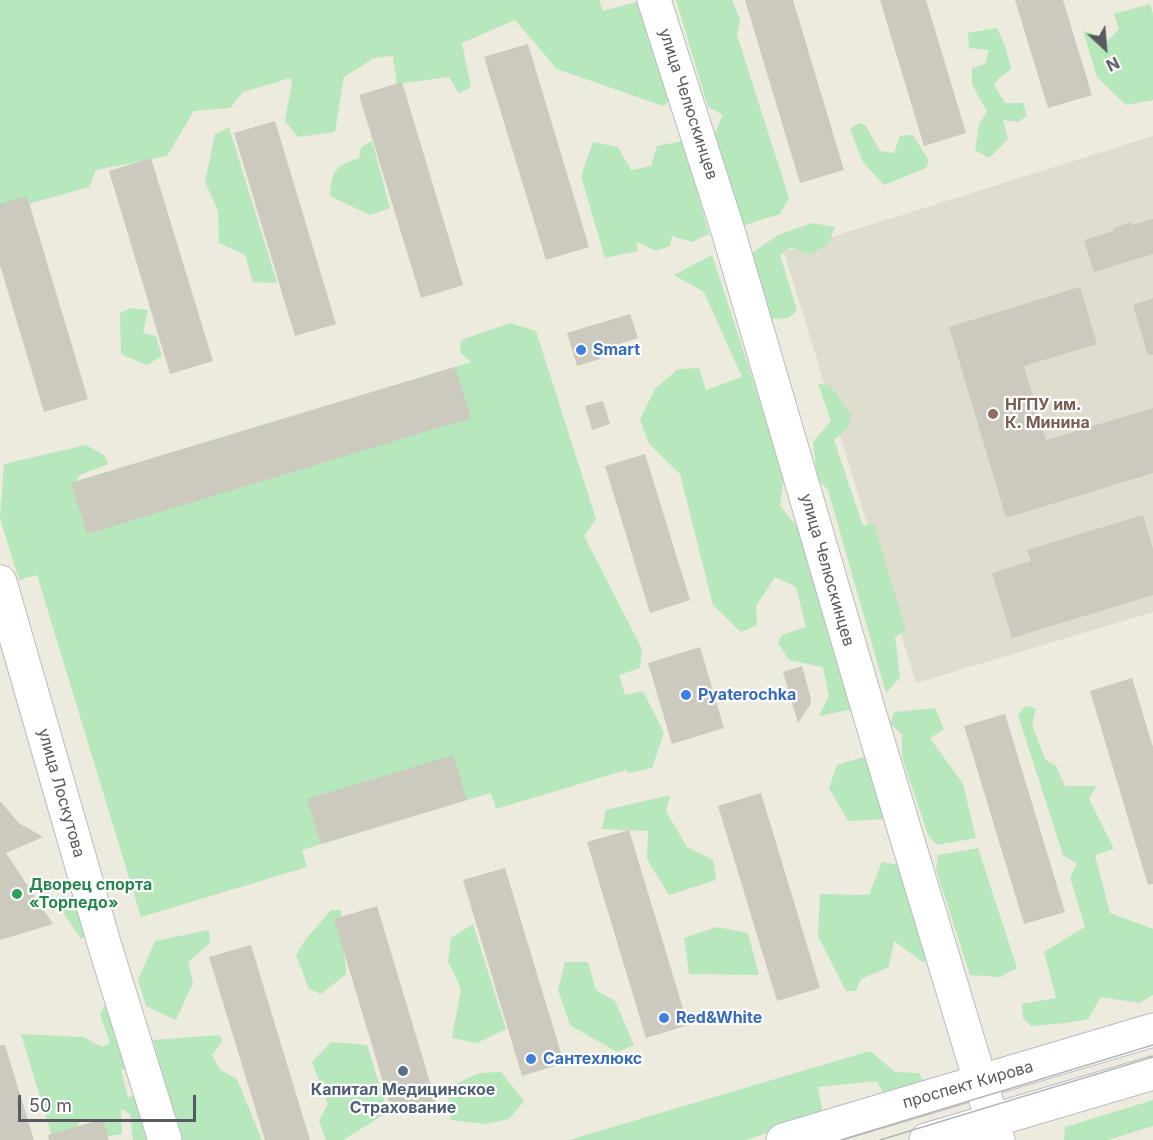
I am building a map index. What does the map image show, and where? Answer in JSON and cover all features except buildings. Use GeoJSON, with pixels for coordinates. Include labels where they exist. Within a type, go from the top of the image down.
{"type":"FeatureCollection","features":[{"type":"Feature","properties":{"kind":"street","name":"улица Челюскинцев"},"geometry":{"type":"LineString","coordinates":[[654,0],[729,234],[865,700],[995,1130]]}},
{"type":"Feature","properties":{"kind":"street","name":"улица Лоскутова"},"geometry":{"type":"LineString","coordinates":[[0,582],[104,943],[165,1140]]}},
{"type":"Feature","properties":{"kind":"street","name":"проспект Кирова"},"geometry":{"type":"LineString","coordinates":[[783,1140],[1153,1030]]}},
{"type":"Feature","properties":{"kind":"street"},"geometry":{"type":"LineString","coordinates":[[926,1140],[995,1130],[1153,1073]]}},
{"type":"Feature","properties":{"kind":"shaded area","name":"НГПУ им. К. Минина"},"geometry":{"type":"Polygon","coordinates":[[[1153,136],[1153,612],[916,683],[784,252],[1153,136]]]}},
{"type":"Feature","properties":{"kind":"green space"},"geometry":{"type":"Polygon","coordinates":[[[0,0],[599,0],[603,11],[640,1],[671,99],[663,106],[557,69],[515,20],[462,43],[471,87],[459,93],[449,77],[397,84],[393,56],[374,58],[344,77],[335,132],[298,137],[285,121],[292,82],[290,78],[243,92],[230,108],[194,111],[167,156],[96,170],[89,187],[0,212],[0,0]]]}},
{"type":"Feature","properties":{"kind":"green space"},"geometry":{"type":"Polygon","coordinates":[[[676,0],[732,0],[740,19],[737,35],[789,198],[780,214],[742,226],[714,135],[723,115],[708,107],[676,0]]]}},
{"type":"Feature","properties":{"kind":"green space"},"geometry":{"type":"Polygon","coordinates":[[[1150,4],[1153,14],[1153,100],[1126,105],[1097,77],[1083,31],[1092,33],[1104,45],[1119,29],[1114,14],[1150,4]]]}},
{"type":"Feature","properties":{"kind":"green space"},"geometry":{"type":"Polygon","coordinates":[[[997,28],[1011,69],[994,85],[1005,103],[1023,103],[1027,116],[1018,122],[1003,120],[1008,139],[989,158],[975,150],[979,124],[987,112],[972,84],[972,68],[985,64],[989,50],[969,48],[968,33],[997,28]]]}},
{"type":"Feature","properties":{"kind":"green space"},"geometry":{"type":"Polygon","coordinates":[[[859,123],[866,126],[880,151],[894,153],[900,136],[913,135],[929,161],[926,168],[884,185],[863,162],[850,129],[859,123]]]}},
{"type":"Feature","properties":{"kind":"green space"},"geometry":{"type":"Polygon","coordinates":[[[229,127],[277,283],[253,282],[245,255],[219,243],[218,211],[205,182],[215,134],[229,127]]]}},
{"type":"Feature","properties":{"kind":"green space"},"geometry":{"type":"Polygon","coordinates":[[[372,141],[390,208],[370,215],[330,196],[333,175],[339,167],[359,158],[361,147],[372,141]]]}},
{"type":"Feature","properties":{"kind":"green space"},"geometry":{"type":"Polygon","coordinates":[[[683,141],[709,234],[692,242],[672,236],[670,246],[656,251],[637,242],[637,251],[605,258],[581,176],[593,142],[618,147],[631,170],[651,166],[657,146],[683,141]]]}},
{"type":"Feature","properties":{"kind":"green space"},"geometry":{"type":"Polygon","coordinates":[[[812,223],[835,227],[829,243],[810,255],[791,247],[780,255],[797,310],[789,318],[770,319],[755,275],[752,253],[778,235],[812,223]]]}},
{"type":"Feature","properties":{"kind":"green space"},"geometry":{"type":"Polygon","coordinates":[[[712,255],[784,475],[780,506],[800,530],[859,708],[819,716],[829,696],[823,667],[789,660],[778,643],[782,635],[806,627],[796,587],[775,577],[756,606],[757,625],[741,632],[713,605],[680,474],[649,444],[640,419],[655,389],[678,369],[699,368],[706,390],[742,377],[704,292],[674,275],[712,255]]]}},
{"type":"Feature","properties":{"kind":"green space"},"geometry":{"type":"Polygon","coordinates":[[[131,308],[148,310],[143,333],[156,336],[162,356],[147,365],[121,354],[120,313],[131,308]]]}},
{"type":"Feature","properties":{"kind":"green space"},"geometry":{"type":"Polygon","coordinates":[[[510,323],[536,331],[596,519],[584,536],[642,649],[640,668],[619,675],[625,695],[643,691],[664,733],[652,768],[629,773],[626,770],[496,809],[491,793],[302,850],[307,867],[141,917],[37,575],[19,580],[0,518],[4,464],[86,445],[104,455],[108,464],[80,475],[76,481],[471,362],[460,352],[461,340],[510,323]]]}},
{"type":"Feature","properties":{"kind":"green space"},"geometry":{"type":"Polygon","coordinates":[[[818,384],[830,385],[851,415],[848,428],[834,440],[863,526],[874,523],[906,631],[895,637],[900,677],[886,693],[828,490],[817,478],[813,442],[831,421],[818,384]]]}},
{"type":"Feature","properties":{"kind":"green space"},"geometry":{"type":"Polygon","coordinates":[[[1025,706],[1036,708],[1032,724],[1045,759],[1056,766],[1065,786],[1096,786],[1089,799],[1114,849],[1095,855],[1110,913],[1153,929],[1153,995],[1139,1003],[1101,997],[1088,1019],[1031,1026],[1023,1018],[1022,1004],[1056,998],[1044,952],[1085,927],[1070,877],[1077,864],[1063,855],[1018,715],[1025,706]]]}},
{"type":"Feature","properties":{"kind":"green space"},"geometry":{"type":"Polygon","coordinates":[[[935,708],[944,729],[930,738],[963,784],[976,838],[937,845],[928,835],[902,757],[902,734],[890,724],[894,712],[935,708]]]}},
{"type":"Feature","properties":{"kind":"green space"},"geometry":{"type":"Polygon","coordinates":[[[870,755],[888,819],[848,821],[829,788],[837,765],[870,755]]]}},
{"type":"Feature","properties":{"kind":"green space"},"geometry":{"type":"Polygon","coordinates":[[[670,795],[666,811],[687,847],[713,860],[716,880],[669,895],[647,859],[648,831],[602,829],[606,810],[670,795]]]}},
{"type":"Feature","properties":{"kind":"green space"},"geometry":{"type":"Polygon","coordinates":[[[978,848],[1017,968],[1000,977],[970,975],[936,869],[938,855],[978,848]]]}},
{"type":"Feature","properties":{"kind":"green space"},"geometry":{"type":"Polygon","coordinates":[[[882,862],[898,865],[915,894],[928,949],[924,963],[894,941],[889,967],[861,979],[856,991],[846,991],[818,936],[820,894],[869,895],[882,862]]]}},
{"type":"Feature","properties":{"kind":"green space"},"geometry":{"type":"Polygon","coordinates":[[[72,900],[88,915],[94,933],[81,939],[60,908],[72,900]]]}},
{"type":"Feature","properties":{"kind":"green space"},"geometry":{"type":"Polygon","coordinates":[[[331,910],[341,910],[346,974],[321,994],[309,989],[296,955],[306,939],[331,910]]]}},
{"type":"Feature","properties":{"kind":"green space"},"geometry":{"type":"Polygon","coordinates":[[[473,924],[506,1029],[477,1043],[452,1038],[461,989],[448,961],[451,938],[473,924]]]}},
{"type":"Feature","properties":{"kind":"green space"},"geometry":{"type":"Polygon","coordinates":[[[717,927],[748,933],[759,975],[689,974],[684,938],[717,927]]]}},
{"type":"Feature","properties":{"kind":"green space"},"geometry":{"type":"Polygon","coordinates":[[[209,930],[210,943],[188,962],[193,983],[176,1020],[146,1006],[138,980],[155,941],[209,930]]]}},
{"type":"Feature","properties":{"kind":"green space"},"geometry":{"type":"Polygon","coordinates":[[[565,962],[588,962],[596,990],[615,1001],[634,1045],[617,1052],[570,1025],[558,990],[565,962]]]}},
{"type":"Feature","properties":{"kind":"green space"},"geometry":{"type":"Polygon","coordinates":[[[108,1001],[136,1066],[121,1070],[128,1097],[145,1094],[159,1140],[133,1140],[130,1114],[121,1109],[122,1134],[103,1137],[88,1119],[78,1123],[83,1140],[53,1140],[21,1034],[83,1037],[102,1047],[110,1043],[100,1014],[108,1001]]]}},
{"type":"Feature","properties":{"kind":"green space"},"geometry":{"type":"Polygon","coordinates":[[[220,1035],[222,1042],[212,1055],[220,1070],[237,1079],[262,1140],[182,1140],[153,1040],[220,1035]]]}},
{"type":"Feature","properties":{"kind":"green space"},"geometry":{"type":"Polygon","coordinates":[[[331,1042],[367,1045],[388,1112],[343,1140],[326,1140],[319,1121],[328,1104],[312,1062],[331,1042]]]}},
{"type":"Feature","properties":{"kind":"green space"},"geometry":{"type":"Polygon","coordinates":[[[870,1051],[895,1072],[919,1073],[924,1082],[883,1093],[877,1081],[818,1087],[823,1114],[746,1140],[569,1140],[870,1051]]]}},
{"type":"Feature","properties":{"kind":"green space"},"geometry":{"type":"Polygon","coordinates":[[[501,1072],[524,1101],[509,1119],[484,1124],[451,1120],[447,1088],[479,1073],[501,1072]]]}},
{"type":"Feature","properties":{"kind":"green space"},"geometry":{"type":"Polygon","coordinates":[[[1153,1100],[1153,1126],[1108,1140],[1064,1140],[1065,1127],[1153,1100]]]}},
{"type":"Feature","properties":{"kind":"tram line"},"geometry":{"type":"LineString","coordinates":[[841,1140],[1153,1045]]}},
{"type":"Feature","properties":{"kind":"tram line"},"geometry":{"type":"LineString","coordinates":[[880,1140],[1153,1057]]}},
{"type":"Feature","properties":{"kind":"place","name":"Smart"},"geometry":{"type":"Point","coordinates":[581,350]}},
{"type":"Feature","properties":{"kind":"place","name":"НГПУ им. К. Минина"},"geometry":{"type":"Point","coordinates":[993,414]}},
{"type":"Feature","properties":{"kind":"place","name":"Pyaterochka"},"geometry":{"type":"Point","coordinates":[686,695]}},
{"type":"Feature","properties":{"kind":"place","name":"Дворец спорта «Торпедо»"},"geometry":{"type":"Point","coordinates":[17,894]}},
{"type":"Feature","properties":{"kind":"place","name":"Red&White"},"geometry":{"type":"Point","coordinates":[664,1018]}},
{"type":"Feature","properties":{"kind":"place","name":"Сантехлюкс"},"geometry":{"type":"Point","coordinates":[531,1059]}},
{"type":"Feature","properties":{"kind":"place","name":"Капитал Медицинское Страхование"},"geometry":{"type":"Point","coordinates":[403,1071]}}]}
